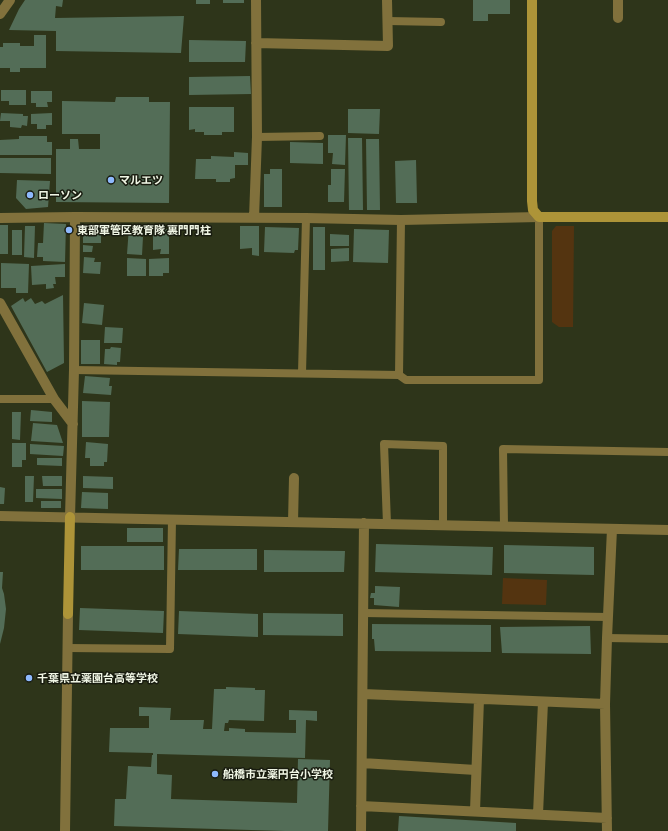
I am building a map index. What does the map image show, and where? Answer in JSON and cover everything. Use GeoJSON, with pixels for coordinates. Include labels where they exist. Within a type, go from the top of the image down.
{"type":"FeatureCollection","features":[{"type":"Feature","properties":{"kind":"street"},"geometry":{"type":"LineString","coordinates":[[0,14],[10,0]]}},
{"type":"Feature","properties":{"kind":"street"},"geometry":{"type":"LineString","coordinates":[[254,218],[257,136],[256,0]]}},
{"type":"Feature","properties":{"kind":"street"},"geometry":{"type":"LineString","coordinates":[[256,43],[388,46],[387,0]]}},
{"type":"Feature","properties":{"kind":"street"},"geometry":{"type":"LineString","coordinates":[[532,0],[532,201],[533,210],[539,217]]}},
{"type":"Feature","properties":{"kind":"street"},"geometry":{"type":"LineString","coordinates":[[618,0],[618,18]]}},
{"type":"Feature","properties":{"kind":"street"},"geometry":{"type":"LineString","coordinates":[[0,218],[306,218],[401,220],[668,216]]}},
{"type":"Feature","properties":{"kind":"street"},"geometry":{"type":"LineString","coordinates":[[65,831],[68,614],[74,370],[75,217]]}},
{"type":"Feature","properties":{"kind":"street"},"geometry":{"type":"LineString","coordinates":[[0,303],[54,399],[73,424]]}},
{"type":"Feature","properties":{"kind":"street"},"geometry":{"type":"LineString","coordinates":[[293,522],[294,478]]}},
{"type":"Feature","properties":{"kind":"street"},"geometry":{"type":"LineString","coordinates":[[0,516],[668,530]]}},
{"type":"Feature","properties":{"kind":"street"},"geometry":{"type":"LineString","coordinates":[[361,831],[364,523]]}},
{"type":"Feature","properties":{"kind":"street"},"geometry":{"type":"LineString","coordinates":[[607,831],[607,638],[612,529]]}},
{"type":"Feature","properties":{"kind":"street"},"geometry":{"type":"LineString","coordinates":[[363,694],[606,704]]}},
{"type":"Feature","properties":{"kind":"street"},"geometry":{"type":"LineString","coordinates":[[474,811],[479,699]]}},
{"type":"Feature","properties":{"kind":"street"},"geometry":{"type":"LineString","coordinates":[[538,814],[543,702]]}},
{"type":"Feature","properties":{"kind":"street"},"geometry":{"type":"LineString","coordinates":[[362,763],[476,770]]}},
{"type":"Feature","properties":{"kind":"street"},"geometry":{"type":"LineString","coordinates":[[361,806],[607,818]]}},
{"type":"Feature","properties":{"kind":"lane"},"geometry":{"type":"LineString","coordinates":[[388,21],[441,22]]}},
{"type":"Feature","properties":{"kind":"lane"},"geometry":{"type":"LineString","coordinates":[[257,136],[320,136]]}},
{"type":"Feature","properties":{"kind":"lane"},"geometry":{"type":"LineString","coordinates":[[74,370],[399,374],[406,380],[539,380],[539,217]]}},
{"type":"Feature","properties":{"kind":"lane"},"geometry":{"type":"LineString","coordinates":[[302,373],[306,218]]}},
{"type":"Feature","properties":{"kind":"lane"},"geometry":{"type":"LineString","coordinates":[[399,374],[401,220]]}},
{"type":"Feature","properties":{"kind":"lane"},"geometry":{"type":"LineString","coordinates":[[0,400],[54,399]]}},
{"type":"Feature","properties":{"kind":"lane"},"geometry":{"type":"LineString","coordinates":[[387,524],[384,444],[443,446],[443,525]]}},
{"type":"Feature","properties":{"kind":"lane"},"geometry":{"type":"LineString","coordinates":[[504,526],[503,449],[668,452]]}},
{"type":"Feature","properties":{"kind":"lane"},"geometry":{"type":"LineString","coordinates":[[68,648],[170,649],[172,519]]}},
{"type":"Feature","properties":{"kind":"lane"},"geometry":{"type":"LineString","coordinates":[[364,613],[608,617]]}},
{"type":"Feature","properties":{"kind":"lane"},"geometry":{"type":"LineString","coordinates":[[607,638],[668,639]]}},
{"type":"Feature","properties":{"kind":"shaded area"},"geometry":{"type":"Polygon","coordinates":[[[556,226],[574,226],[573,327],[559,327],[552,322],[552,231],[556,226]]]}},
{"type":"Feature","properties":{"kind":"shaded area"},"geometry":{"type":"Polygon","coordinates":[[[503,578],[547,580],[546,605],[502,604],[503,578]]]}},
{"type":"Feature","properties":{"kind":"building"},"geometry":{"type":"Polygon","coordinates":[[[25,0],[63,0],[62,7],[56,6],[55,18],[184,16],[181,53],[56,51],[56,31],[9,30],[25,0]]]}},
{"type":"Feature","properties":{"kind":"building"},"geometry":{"type":"Polygon","coordinates":[[[196,0],[210,0],[210,4],[196,4],[196,0]]]}},
{"type":"Feature","properties":{"kind":"building"},"geometry":{"type":"Polygon","coordinates":[[[223,0],[244,0],[244,3],[223,3],[223,0]]]}},
{"type":"Feature","properties":{"kind":"building"},"geometry":{"type":"Polygon","coordinates":[[[473,0],[510,0],[510,14],[488,14],[488,21],[473,21],[473,0]]]}},
{"type":"Feature","properties":{"kind":"building"},"geometry":{"type":"Polygon","coordinates":[[[34,35],[46,35],[46,68],[20,68],[20,72],[10,72],[10,68],[0,68],[0,47],[3,47],[3,43],[20,43],[20,46],[34,46],[34,35]]]}},
{"type":"Feature","properties":{"kind":"building"},"geometry":{"type":"Polygon","coordinates":[[[189,40],[246,41],[245,62],[189,62],[189,40]]]}},
{"type":"Feature","properties":{"kind":"building"},"geometry":{"type":"Polygon","coordinates":[[[250,76],[251,94],[189,95],[189,77],[250,76]]]}},
{"type":"Feature","properties":{"kind":"building"},"geometry":{"type":"Polygon","coordinates":[[[1,90],[26,90],[26,105],[9,105],[9,101],[1,101],[1,90]]]}},
{"type":"Feature","properties":{"kind":"building"},"geometry":{"type":"Polygon","coordinates":[[[31,91],[52,91],[52,102],[47,102],[48,107],[36,107],[36,103],[31,103],[31,91]]]}},
{"type":"Feature","properties":{"kind":"building"},"geometry":{"type":"Polygon","coordinates":[[[116,97],[149,97],[149,102],[170,102],[169,203],[56,202],[56,149],[70,149],[70,139],[78,139],[79,149],[100,149],[100,134],[62,134],[62,101],[115,102],[116,97]]]}},
{"type":"Feature","properties":{"kind":"building"},"geometry":{"type":"Polygon","coordinates":[[[189,107],[234,107],[234,132],[222,132],[222,135],[204,135],[204,132],[195,132],[195,129],[189,130],[189,107]]]}},
{"type":"Feature","properties":{"kind":"building"},"geometry":{"type":"Polygon","coordinates":[[[348,109],[380,109],[379,134],[348,133],[348,109]]]}},
{"type":"Feature","properties":{"kind":"building"},"geometry":{"type":"Polygon","coordinates":[[[1,113],[23,114],[23,116],[28,116],[27,126],[22,125],[21,128],[10,127],[10,121],[0,121],[1,113]]]}},
{"type":"Feature","properties":{"kind":"building"},"geometry":{"type":"Polygon","coordinates":[[[52,113],[52,125],[46,125],[46,129],[37,129],[37,124],[31,124],[31,114],[52,113]]]}},
{"type":"Feature","properties":{"kind":"building"},"geometry":{"type":"Polygon","coordinates":[[[328,135],[346,135],[345,165],[332,164],[333,153],[328,153],[328,135]]]}},
{"type":"Feature","properties":{"kind":"building"},"geometry":{"type":"Polygon","coordinates":[[[19,136],[47,136],[47,142],[52,142],[52,155],[0,155],[0,140],[19,139],[19,136]]]}},
{"type":"Feature","properties":{"kind":"building"},"geometry":{"type":"Polygon","coordinates":[[[348,138],[362,138],[363,210],[349,210],[348,138]]]}},
{"type":"Feature","properties":{"kind":"building"},"geometry":{"type":"Polygon","coordinates":[[[366,139],[379,139],[380,210],[367,210],[366,139]]]}},
{"type":"Feature","properties":{"kind":"building"},"geometry":{"type":"Polygon","coordinates":[[[290,142],[323,143],[323,164],[290,163],[290,142]]]}},
{"type":"Feature","properties":{"kind":"building"},"geometry":{"type":"Polygon","coordinates":[[[234,152],[248,153],[248,165],[235,165],[235,178],[230,179],[230,182],[216,182],[216,179],[195,179],[196,159],[211,159],[211,156],[234,157],[234,152]]]}},
{"type":"Feature","properties":{"kind":"building"},"geometry":{"type":"Polygon","coordinates":[[[0,158],[51,158],[51,174],[0,173],[0,158]]]}},
{"type":"Feature","properties":{"kind":"building"},"geometry":{"type":"Polygon","coordinates":[[[416,160],[417,203],[396,203],[395,161],[416,160]]]}},
{"type":"Feature","properties":{"kind":"building"},"geometry":{"type":"Polygon","coordinates":[[[270,169],[282,169],[282,207],[264,207],[264,174],[270,174],[270,169]]]}},
{"type":"Feature","properties":{"kind":"building"},"geometry":{"type":"Polygon","coordinates":[[[331,169],[345,169],[344,202],[328,202],[328,185],[331,185],[331,169]]]}},
{"type":"Feature","properties":{"kind":"building"},"geometry":{"type":"Polygon","coordinates":[[[17,180],[50,181],[48,207],[26,209],[16,198],[17,180]]]}},
{"type":"Feature","properties":{"kind":"building"},"geometry":{"type":"Polygon","coordinates":[[[44,223],[66,224],[65,262],[43,261],[43,257],[37,257],[38,243],[43,243],[44,223]]]}},
{"type":"Feature","properties":{"kind":"building"},"geometry":{"type":"Polygon","coordinates":[[[0,225],[8,225],[8,254],[0,254],[0,225]]]}},
{"type":"Feature","properties":{"kind":"building"},"geometry":{"type":"Polygon","coordinates":[[[25,226],[35,226],[34,258],[24,257],[25,226]]]}},
{"type":"Feature","properties":{"kind":"building"},"geometry":{"type":"Polygon","coordinates":[[[240,226],[259,226],[259,256],[252,255],[252,248],[240,249],[240,226]]]}},
{"type":"Feature","properties":{"kind":"building"},"geometry":{"type":"Polygon","coordinates":[[[83,227],[101,227],[101,243],[83,243],[83,227]]]}},
{"type":"Feature","properties":{"kind":"building"},"geometry":{"type":"Polygon","coordinates":[[[129,227],[139,228],[138,236],[143,237],[142,255],[127,254],[129,227]]]}},
{"type":"Feature","properties":{"kind":"building"},"geometry":{"type":"Polygon","coordinates":[[[265,227],[299,228],[298,250],[295,250],[294,253],[264,252],[265,227]]]}},
{"type":"Feature","properties":{"kind":"building"},"geometry":{"type":"Polygon","coordinates":[[[313,227],[325,227],[325,270],[313,270],[313,227]]]}},
{"type":"Feature","properties":{"kind":"building"},"geometry":{"type":"Polygon","coordinates":[[[153,229],[169,229],[169,254],[160,254],[161,249],[153,250],[153,229]]]}},
{"type":"Feature","properties":{"kind":"building"},"geometry":{"type":"Polygon","coordinates":[[[354,229],[389,230],[388,263],[353,262],[354,229]]]}},
{"type":"Feature","properties":{"kind":"building"},"geometry":{"type":"Polygon","coordinates":[[[12,230],[22,230],[22,255],[12,255],[12,230]]]}},
{"type":"Feature","properties":{"kind":"building"},"geometry":{"type":"Polygon","coordinates":[[[330,234],[349,235],[349,246],[330,246],[330,234]]]}},
{"type":"Feature","properties":{"kind":"building"},"geometry":{"type":"Polygon","coordinates":[[[83,245],[93,246],[92,252],[83,252],[83,245]]]}},
{"type":"Feature","properties":{"kind":"building"},"geometry":{"type":"Polygon","coordinates":[[[349,248],[349,261],[331,262],[331,249],[349,248]]]}},
{"type":"Feature","properties":{"kind":"building"},"geometry":{"type":"Polygon","coordinates":[[[84,257],[95,258],[94,262],[101,262],[100,274],[83,273],[84,257]]]}},
{"type":"Feature","properties":{"kind":"building"},"geometry":{"type":"Polygon","coordinates":[[[127,258],[146,259],[146,276],[127,276],[127,258]]]}},
{"type":"Feature","properties":{"kind":"building"},"geometry":{"type":"Polygon","coordinates":[[[169,258],[169,273],[163,273],[163,276],[149,276],[149,259],[169,258]]]}},
{"type":"Feature","properties":{"kind":"building"},"geometry":{"type":"Polygon","coordinates":[[[1,263],[29,264],[28,293],[16,293],[16,288],[1,288],[1,263]]]}},
{"type":"Feature","properties":{"kind":"building"},"geometry":{"type":"Polygon","coordinates":[[[65,264],[65,277],[55,277],[56,284],[53,284],[54,288],[46,289],[46,284],[32,285],[31,266],[65,264]]]}},
{"type":"Feature","properties":{"kind":"building"},"geometry":{"type":"Polygon","coordinates":[[[63,295],[64,363],[47,372],[11,306],[23,298],[25,302],[31,298],[35,304],[42,301],[45,304],[63,295]]]}},
{"type":"Feature","properties":{"kind":"building"},"geometry":{"type":"Polygon","coordinates":[[[84,303],[104,305],[102,325],[82,323],[84,303]]]}},
{"type":"Feature","properties":{"kind":"building"},"geometry":{"type":"Polygon","coordinates":[[[105,327],[123,328],[122,343],[104,343],[105,327]]]}},
{"type":"Feature","properties":{"kind":"building"},"geometry":{"type":"Polygon","coordinates":[[[81,340],[100,340],[100,364],[81,364],[81,340]]]}},
{"type":"Feature","properties":{"kind":"building"},"geometry":{"type":"Polygon","coordinates":[[[111,347],[121,348],[120,362],[117,362],[117,365],[104,364],[105,349],[110,349],[111,347]]]}},
{"type":"Feature","properties":{"kind":"building"},"geometry":{"type":"Polygon","coordinates":[[[85,376],[110,378],[109,386],[112,386],[111,395],[83,393],[85,376]]]}},
{"type":"Feature","properties":{"kind":"building"},"geometry":{"type":"Polygon","coordinates":[[[82,401],[110,402],[109,437],[82,437],[82,401]]]}},
{"type":"Feature","properties":{"kind":"building"},"geometry":{"type":"Polygon","coordinates":[[[31,410],[52,412],[52,422],[30,421],[31,410]]]}},
{"type":"Feature","properties":{"kind":"building"},"geometry":{"type":"Polygon","coordinates":[[[12,412],[21,412],[20,440],[12,439],[12,412]]]}},
{"type":"Feature","properties":{"kind":"building"},"geometry":{"type":"Polygon","coordinates":[[[33,423],[57,425],[63,443],[31,441],[33,423]]]}},
{"type":"Feature","properties":{"kind":"building"},"geometry":{"type":"Polygon","coordinates":[[[86,442],[108,444],[107,462],[104,462],[104,466],[90,466],[90,458],[85,458],[86,442]]]}},
{"type":"Feature","properties":{"kind":"building"},"geometry":{"type":"Polygon","coordinates":[[[12,443],[26,443],[26,460],[22,460],[22,467],[12,467],[12,443]]]}},
{"type":"Feature","properties":{"kind":"building"},"geometry":{"type":"Polygon","coordinates":[[[30,444],[64,446],[63,456],[30,454],[30,444]]]}},
{"type":"Feature","properties":{"kind":"building"},"geometry":{"type":"Polygon","coordinates":[[[37,458],[62,458],[62,466],[37,465],[37,458]]]}},
{"type":"Feature","properties":{"kind":"building"},"geometry":{"type":"Polygon","coordinates":[[[25,476],[34,476],[33,502],[25,502],[25,476]]]}},
{"type":"Feature","properties":{"kind":"building"},"geometry":{"type":"Polygon","coordinates":[[[42,476],[62,476],[62,486],[43,486],[42,476]]]}},
{"type":"Feature","properties":{"kind":"building"},"geometry":{"type":"Polygon","coordinates":[[[83,476],[113,477],[113,489],[83,488],[83,476]]]}},
{"type":"Feature","properties":{"kind":"building"},"geometry":{"type":"Polygon","coordinates":[[[0,487],[5,488],[4,504],[0,504],[0,487]]]}},
{"type":"Feature","properties":{"kind":"building"},"geometry":{"type":"Polygon","coordinates":[[[36,489],[62,489],[62,499],[36,498],[36,489]]]}},
{"type":"Feature","properties":{"kind":"building"},"geometry":{"type":"Polygon","coordinates":[[[82,492],[108,493],[108,509],[81,508],[82,492]]]}},
{"type":"Feature","properties":{"kind":"building"},"geometry":{"type":"Polygon","coordinates":[[[41,501],[61,501],[61,508],[41,508],[41,501]]]}},
{"type":"Feature","properties":{"kind":"building"},"geometry":{"type":"Polygon","coordinates":[[[127,528],[163,528],[163,542],[127,542],[127,528]]]}},
{"type":"Feature","properties":{"kind":"building"},"geometry":{"type":"Polygon","coordinates":[[[376,544],[493,547],[492,575],[375,572],[376,544]]]}},
{"type":"Feature","properties":{"kind":"building"},"geometry":{"type":"Polygon","coordinates":[[[504,545],[594,547],[594,575],[504,573],[504,545]]]}},
{"type":"Feature","properties":{"kind":"building"},"geometry":{"type":"Polygon","coordinates":[[[81,546],[164,546],[164,570],[81,570],[81,546]]]}},
{"type":"Feature","properties":{"kind":"building"},"geometry":{"type":"Polygon","coordinates":[[[179,549],[257,549],[257,570],[178,570],[179,549]]]}},
{"type":"Feature","properties":{"kind":"building"},"geometry":{"type":"Polygon","coordinates":[[[264,550],[345,551],[344,572],[264,572],[264,550]]]}},
{"type":"Feature","properties":{"kind":"building"},"geometry":{"type":"Polygon","coordinates":[[[0,572],[3,572],[2,588],[6,609],[4,628],[0,644],[0,572]]]}},
{"type":"Feature","properties":{"kind":"building"},"geometry":{"type":"Polygon","coordinates":[[[375,586],[400,587],[399,607],[374,605],[374,598],[370,598],[371,593],[375,593],[375,586]]]}},
{"type":"Feature","properties":{"kind":"building"},"geometry":{"type":"Polygon","coordinates":[[[80,608],[164,611],[163,633],[79,630],[80,608]]]}},
{"type":"Feature","properties":{"kind":"building"},"geometry":{"type":"Polygon","coordinates":[[[179,611],[258,614],[258,637],[178,634],[179,611]]]}},
{"type":"Feature","properties":{"kind":"building"},"geometry":{"type":"Polygon","coordinates":[[[263,613],[343,614],[343,636],[263,635],[263,613]]]}},
{"type":"Feature","properties":{"kind":"building"},"geometry":{"type":"Polygon","coordinates":[[[372,624],[491,625],[491,652],[375,651],[374,639],[372,639],[372,624]]]}},
{"type":"Feature","properties":{"kind":"building"},"geometry":{"type":"Polygon","coordinates":[[[590,626],[591,654],[502,653],[500,627],[590,626]]]}},
{"type":"Feature","properties":{"kind":"building"},"geometry":{"type":"Polygon","coordinates":[[[226,687],[255,688],[255,690],[265,690],[264,721],[229,720],[228,723],[225,723],[224,731],[229,731],[229,728],[245,729],[245,732],[296,733],[296,720],[289,720],[289,710],[317,711],[317,721],[306,720],[305,758],[157,754],[157,774],[172,775],[171,799],[297,803],[298,759],[330,760],[328,831],[114,826],[115,799],[126,799],[128,766],[151,767],[153,753],[109,752],[110,728],[149,728],[149,716],[139,716],[139,707],[171,708],[170,720],[204,720],[203,729],[212,729],[214,689],[226,689],[226,687]]]}},
{"type":"Feature","properties":{"kind":"building"},"geometry":{"type":"Polygon","coordinates":[[[399,816],[516,823],[516,831],[398,831],[399,816]]]}},
{"type":"Feature","properties":{"kind":"place","name":"マルエツ"},"geometry":{"type":"Point","coordinates":[111,180]}},
{"type":"Feature","properties":{"kind":"place","name":"ローソン"},"geometry":{"type":"Point","coordinates":[30,195]}},
{"type":"Feature","properties":{"kind":"place","name":"東部軍管区教育隊 裏門門柱"},"geometry":{"type":"Point","coordinates":[69,230]}},
{"type":"Feature","properties":{"kind":"place","name":"千葉県立薬園台高等学校"},"geometry":{"type":"Point","coordinates":[29,678]}},
{"type":"Feature","properties":{"kind":"place","name":"船橋市立薬円台小学校"},"geometry":{"type":"Point","coordinates":[215,774]}}]}
